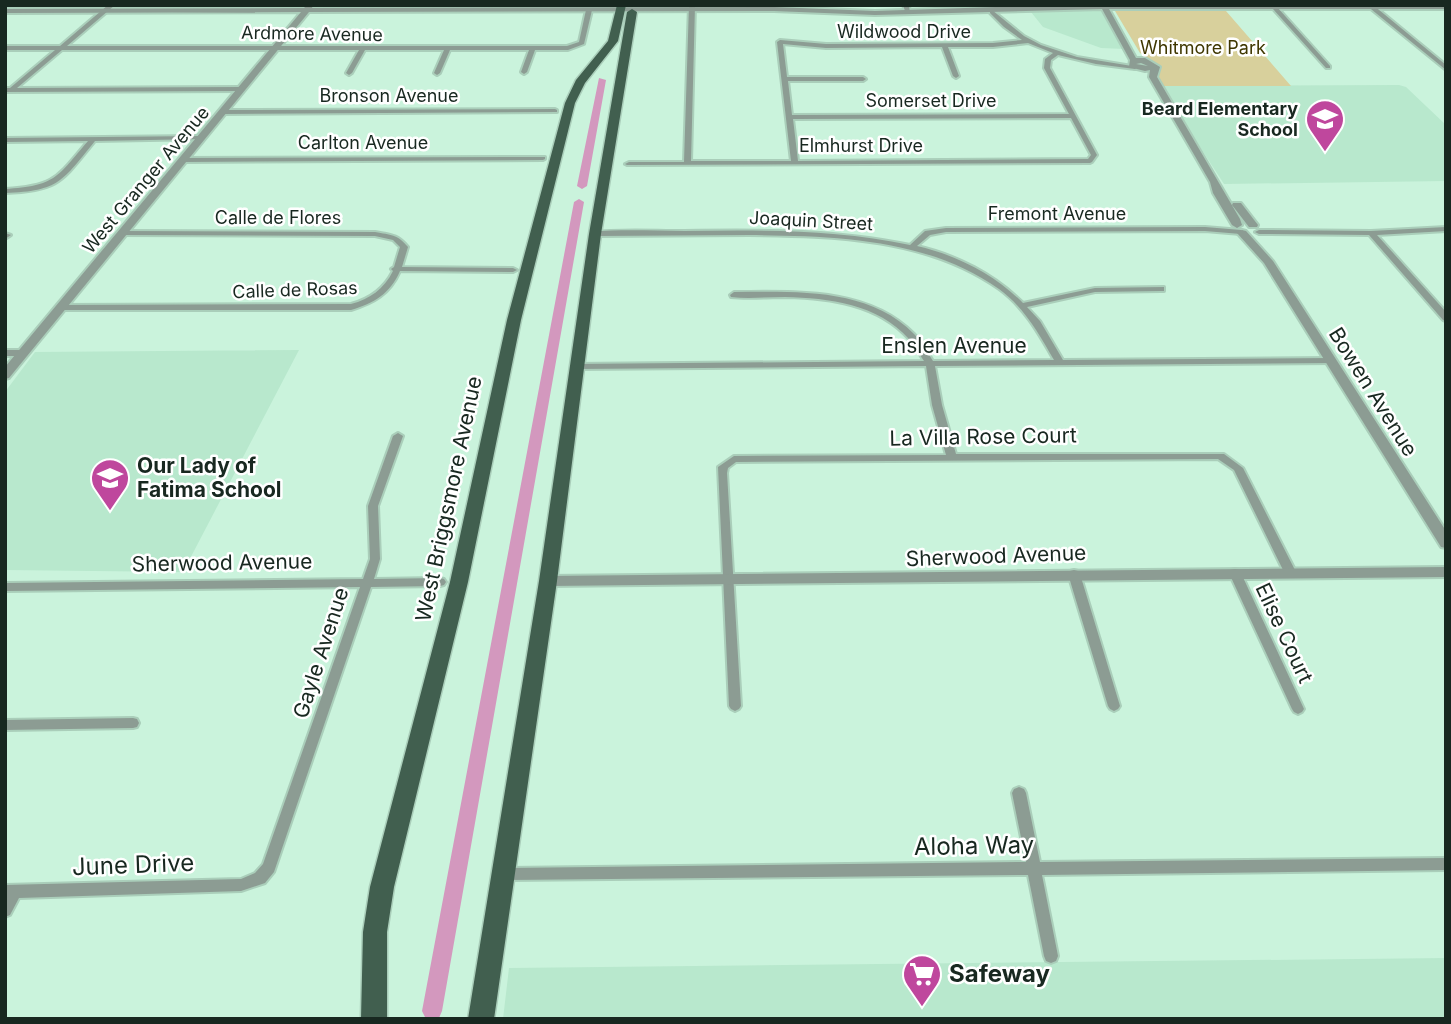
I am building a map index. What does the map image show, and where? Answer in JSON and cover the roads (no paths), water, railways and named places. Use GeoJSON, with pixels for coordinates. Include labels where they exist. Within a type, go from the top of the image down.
{"type":"FeatureCollection","features":[{"type":"Feature","properties":{"kind":"main road"},"geometry":{"type":"LineString","coordinates":[[481,1019],[548,581],[624,8]]}},
{"type":"Feature","properties":{"kind":"main road","name":"West Briggsmore Avenue"},"geometry":{"type":"LineString","coordinates":[[374,1019],[375,932],[382,887],[458,582],[514,320],[570,103],[580,82],[613,41],[624,8]]}},
{"type":"Feature","properties":{"kind":"street"},"geometry":{"type":"LineString","coordinates":[[624,8],[691,6]]}},
{"type":"Feature","properties":{"kind":"street"},"geometry":{"type":"LineString","coordinates":[[687,163],[691,6]]}},
{"type":"Feature","properties":{"kind":"street"},"geometry":{"type":"LineString","coordinates":[[5,11],[109,8],[553,8],[589,11],[691,6],[992,12],[1104,6],[1446,7]]}},
{"type":"Feature","properties":{"kind":"street"},"geometry":{"type":"LineString","coordinates":[[1104,6],[1128,46],[1135,65],[1160,101],[1168,107]]}},
{"type":"Feature","properties":{"kind":"street"},"geometry":{"type":"LineString","coordinates":[[1371,6],[1446,68]]}},
{"type":"Feature","properties":{"kind":"street"},"geometry":{"type":"LineString","coordinates":[[5,96],[8,90],[109,8]]}},
{"type":"Feature","properties":{"kind":"street","name":"West Granger Avenue"},"geometry":{"type":"LineString","coordinates":[[5,375],[309,8]]}},
{"type":"Feature","properties":{"kind":"street"},"geometry":{"type":"LineString","coordinates":[[1275,8],[1328,66]]}},
{"type":"Feature","properties":{"kind":"street","name":"Ardmore Avenue"},"geometry":{"type":"LineString","coordinates":[[5,48],[532,49],[580,45],[589,11]]}},
{"type":"Feature","properties":{"kind":"street"},"geometry":{"type":"LineString","coordinates":[[992,12],[1008,29],[1057,53],[1110,64],[1152,64]]}},
{"type":"Feature","properties":{"kind":"street","name":"Wildwood Drive"},"geometry":{"type":"LineString","coordinates":[[785,79],[780,42],[826,46],[945,46],[1029,41]]}},
{"type":"Feature","properties":{"kind":"street"},"geometry":{"type":"LineString","coordinates":[[945,46],[956,76]]}},
{"type":"Feature","properties":{"kind":"street"},"geometry":{"type":"LineString","coordinates":[[1128,46],[1152,64],[1153,77],[1168,107]]}},
{"type":"Feature","properties":{"kind":"street"},"geometry":{"type":"LineString","coordinates":[[349,72],[362,49]]}},
{"type":"Feature","properties":{"kind":"street"},"geometry":{"type":"LineString","coordinates":[[436,72],[447,49]]}},
{"type":"Feature","properties":{"kind":"street"},"geometry":{"type":"LineString","coordinates":[[524,72],[532,49]]}},
{"type":"Feature","properties":{"kind":"street"},"geometry":{"type":"LineString","coordinates":[[1057,53],[1048,60],[1047,68],[1072,116]]}},
{"type":"Feature","properties":{"kind":"street"},"geometry":{"type":"LineString","coordinates":[[794,162],[785,79],[863,79]]}},
{"type":"Feature","properties":{"kind":"street"},"geometry":{"type":"LineString","coordinates":[[8,90],[242,89]]}},
{"type":"Feature","properties":{"kind":"street","name":"Bowen Avenue"},"geometry":{"type":"LineString","coordinates":[[1168,107],[1215,182],[1226,190],[1256,229],[1268,261]]}},
{"type":"Feature","properties":{"kind":"street","name":"Bronson Avenue"},"geometry":{"type":"LineString","coordinates":[[223,113],[555,111]]}},
{"type":"Feature","properties":{"kind":"street","name":"Elmhurst Drive"},"geometry":{"type":"LineString","coordinates":[[629,164],[1093,160],[1094,155],[1072,116]]}},
{"type":"Feature","properties":{"kind":"street","name":"Somerset Drive"},"geometry":{"type":"LineString","coordinates":[[790,117],[1072,116]]}},
{"type":"Feature","properties":{"kind":"street"},"geometry":{"type":"LineString","coordinates":[[5,140],[201,138]]}},
{"type":"Feature","properties":{"kind":"street"},"geometry":{"type":"LineString","coordinates":[[5,191],[36,190],[52,185],[93,139]]}},
{"type":"Feature","properties":{"kind":"street","name":"Carlton Avenue"},"geometry":{"type":"LineString","coordinates":[[183,160],[543,158]]}},
{"type":"Feature","properties":{"kind":"street","name":"Bowen Avenue"},"geometry":{"type":"LineString","coordinates":[[1215,182],[1216,191],[1232,211],[1239,229],[1268,261],[1446,543]]}},
{"type":"Feature","properties":{"kind":"street"},"geometry":{"type":"LineString","coordinates":[[1239,229],[1371,233],[1446,229]]}},
{"type":"Feature","properties":{"kind":"street","name":"Fremont Avenue"},"geometry":{"type":"LineString","coordinates":[[913,246],[928,233],[946,230],[1239,229]]}},
{"type":"Feature","properties":{"kind":"street","name":"Calle de Flores"},"geometry":{"type":"LineString","coordinates":[[123,233],[383,234],[396,237],[403,244],[395,269]]}},
{"type":"Feature","properties":{"kind":"street"},"geometry":{"type":"LineString","coordinates":[[1371,233],[1446,318]]}},
{"type":"Feature","properties":{"kind":"street","name":"Joaquin Street"},"geometry":{"type":"LineString","coordinates":[[595,234],[832,234],[913,246],[976,271],[1024,305],[1045,331],[1060,363]]}},
{"type":"Feature","properties":{"kind":"street"},"geometry":{"type":"LineString","coordinates":[[395,269],[513,270]]}},
{"type":"Feature","properties":{"kind":"street","name":"Calle de Rosas"},"geometry":{"type":"LineString","coordinates":[[60,308],[351,307],[371,302],[383,294],[395,269]]}},
{"type":"Feature","properties":{"kind":"street"},"geometry":{"type":"LineString","coordinates":[[1024,305],[1095,290],[1161,289]]}},
{"type":"Feature","properties":{"kind":"street"},"geometry":{"type":"LineString","coordinates":[[734,295],[809,295],[860,303],[902,325],[930,364],[937,405],[951,456]]}},
{"type":"Feature","properties":{"kind":"street"},"geometry":{"type":"LineString","coordinates":[[5,353],[23,353]]}},
{"type":"Feature","properties":{"kind":"street","name":"Enslen Avenue"},"geometry":{"type":"LineString","coordinates":[[576,366],[1331,362]]}},
{"type":"Feature","properties":{"kind":"street","name":"Gayle Avenue"},"geometry":{"type":"LineString","coordinates":[[260,878],[272,862],[374,559],[374,501],[398,436]]}},
{"type":"Feature","properties":{"kind":"street","name":"La Villa Rose Court"},"geometry":{"type":"LineString","coordinates":[[728,580],[722,473],[727,463],[740,458],[1220,456],[1238,468],[1290,572]]}},
{"type":"Feature","properties":{"kind":"street","name":"Sherwood Avenue"},"geometry":{"type":"LineString","coordinates":[[548,581],[978,579],[1074,574],[1446,572]]}},
{"type":"Feature","properties":{"kind":"street","name":"Elise Court"},"geometry":{"type":"LineString","coordinates":[[1235,573],[1298,709]]}},
{"type":"Feature","properties":{"kind":"street"},"geometry":{"type":"LineString","coordinates":[[1074,574],[1114,706]]}},
{"type":"Feature","properties":{"kind":"street"},"geometry":{"type":"LineString","coordinates":[[728,580],[735,706]]}},
{"type":"Feature","properties":{"kind":"street","name":"Sherwood Avenue"},"geometry":{"type":"LineString","coordinates":[[5,587],[440,582]]}},
{"type":"Feature","properties":{"kind":"street"},"geometry":{"type":"LineString","coordinates":[[5,725],[133,723]]}},
{"type":"Feature","properties":{"kind":"street"},"geometry":{"type":"LineString","coordinates":[[1019,793],[1051,956]]}},
{"type":"Feature","properties":{"kind":"street","name":"Aloha Way"},"geometry":{"type":"LineString","coordinates":[[502,874],[1446,864]]}},
{"type":"Feature","properties":{"kind":"street","name":"June Drive"},"geometry":{"type":"LineString","coordinates":[[10,892],[241,885],[260,878]]}},
{"type":"Feature","properties":{"kind":"street"},"geometry":{"type":"LineString","coordinates":[[5,910],[10,892]]}},
{"type":"Feature","properties":{"kind":"waterway"},"geometry":{"type":"LineString","coordinates":[[582,186],[602,80]]}},
{"type":"Feature","properties":{"kind":"waterway"},"geometry":{"type":"LineString","coordinates":[[432,1011],[579,202]]}},
{"type":"Feature","properties":{"kind":"place","name":"Beard Elementary School"},"geometry":{"type":"Point","coordinates":[1325,153]}},
{"type":"Feature","properties":{"kind":"place","name":"Our Lady of Fatima School"},"geometry":{"type":"Point","coordinates":[110,512]}},
{"type":"Feature","properties":{"kind":"place","name":"Safeway"},"geometry":{"type":"Point","coordinates":[922,1008]}},
{"type":"Feature","properties":{"kind":"park label","name":"Whitmore Park"},"geometry":{"type":"Point","coordinates":[1203,48]}}]}
